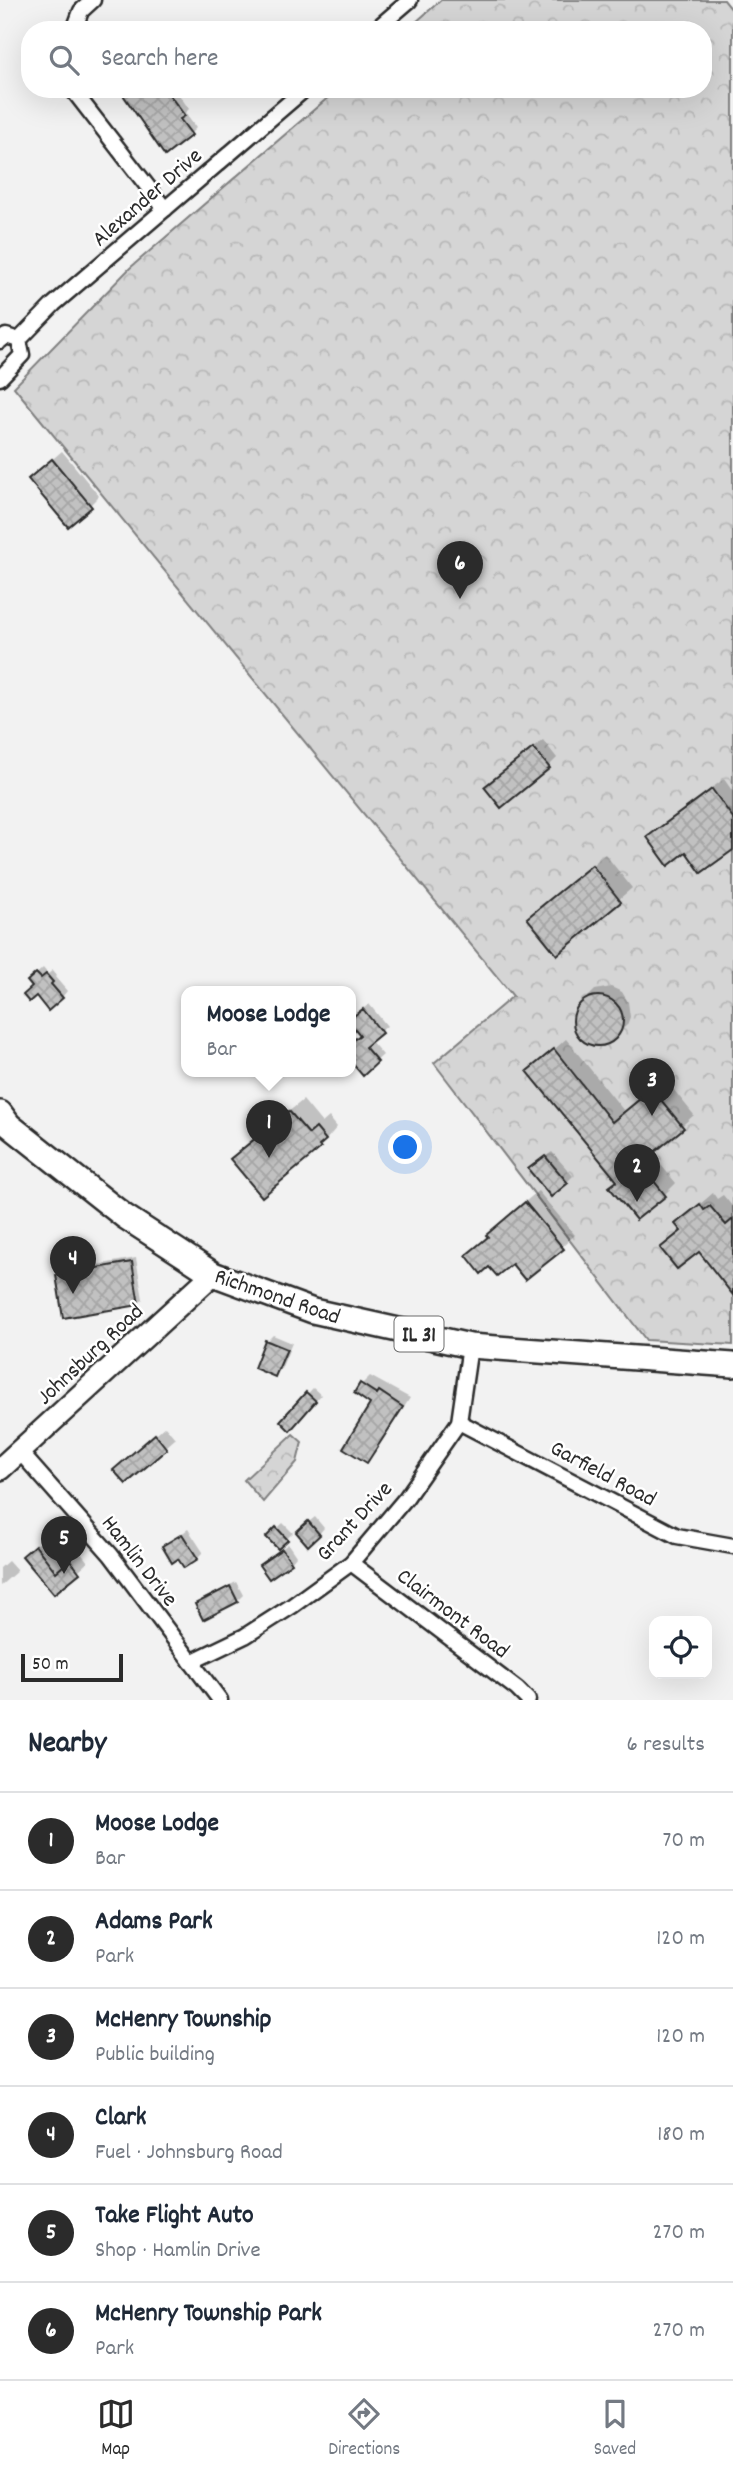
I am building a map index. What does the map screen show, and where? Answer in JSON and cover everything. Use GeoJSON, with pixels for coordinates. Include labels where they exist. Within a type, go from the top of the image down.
{"type":"FeatureCollection","features":[{"type":"Feature","properties":{"kind":"main road","name":"Richmond Road"},"geometry":{"type":"LineString","coordinates":[[0,1113],[9,1125],[124,1216],[213,1274],[313,1311],[470,1346],[733,1365]]}},
{"type":"Feature","properties":{"kind":"street"},"geometry":{"type":"LineString","coordinates":[[77,21],[81,11],[93,0]]}},
{"type":"Feature","properties":{"kind":"street"},"geometry":{"type":"LineString","coordinates":[[386,21],[410,0]]}},
{"type":"Feature","properties":{"kind":"street"},"geometry":{"type":"LineString","coordinates":[[79,98],[164,209]]}},
{"type":"Feature","properties":{"kind":"street","name":"Alexander Drive"},"geometry":{"type":"LineString","coordinates":[[0,379],[22,355],[19,340],[54,304],[294,98]]}},
{"type":"Feature","properties":{"kind":"street"},"geometry":{"type":"LineString","coordinates":[[0,341],[6,336],[19,340]]}},
{"type":"Feature","properties":{"kind":"street","name":"Johnsburg Road"},"geometry":{"type":"LineString","coordinates":[[0,1469],[213,1274]]}},
{"type":"Feature","properties":{"kind":"street","name":"Grant Drive"},"geometry":{"type":"LineString","coordinates":[[191,1662],[246,1636],[351,1563],[406,1499],[459,1422],[470,1346]]}},
{"type":"Feature","properties":{"kind":"street","name":"Garfield Road"},"geometry":{"type":"LineString","coordinates":[[459,1422],[677,1536],[733,1546]]}},
{"type":"Feature","properties":{"kind":"street","name":"Hamlin Drive"},"geometry":{"type":"LineString","coordinates":[[20,1452],[111,1555],[220,1700]]}},
{"type":"Feature","properties":{"kind":"street","name":"Clairmont Road"},"geometry":{"type":"LineString","coordinates":[[351,1563],[528,1700]]}},
{"type":"Feature","properties":{"kind":"green space"},"geometry":{"type":"Polygon","coordinates":[[[441,0],[724,0],[733,11],[733,1345],[646,1340],[434,1063],[513,996],[14,387],[130,268],[328,98],[712,98],[712,21],[417,21],[441,0]]]}},
{"type":"Feature","properties":{"kind":"green space"},"geometry":{"type":"Polygon","coordinates":[[[293,1434],[302,1442],[297,1462],[263,1502],[244,1480],[293,1434]]]}},
{"type":"Feature","properties":{"kind":"building"},"geometry":{"type":"Polygon","coordinates":[[[125,98],[172,98],[185,116],[180,119],[192,135],[165,156],[125,98]]]}},
{"type":"Feature","properties":{"kind":"building"},"geometry":{"type":"Polygon","coordinates":[[[52,459],[92,507],[68,527],[28,479],[52,459]]]}},
{"type":"Feature","properties":{"kind":"building"},"geometry":{"type":"Polygon","coordinates":[[[533,748],[550,768],[501,808],[484,787],[533,748]]]}},
{"type":"Feature","properties":{"kind":"building"},"geometry":{"type":"Polygon","coordinates":[[[712,789],[733,818],[733,850],[701,873],[686,852],[668,866],[647,837],[712,789]]]}},
{"type":"Feature","properties":{"kind":"building"},"geometry":{"type":"Polygon","coordinates":[[[592,865],[621,902],[557,955],[527,918],[592,865]]]}},
{"type":"Feature","properties":{"kind":"building"},"geometry":{"type":"Polygon","coordinates":[[[36,973],[41,978],[46,974],[63,998],[48,1011],[36,996],[29,1002],[23,995],[32,987],[27,981],[36,973]]]}},
{"type":"Feature","properties":{"kind":"building"},"geometry":{"type":"Polygon","coordinates":[[[598,996],[615,1004],[623,1021],[615,1038],[598,1046],[581,1038],[573,1021],[581,1004],[598,996]]]}},
{"type":"Feature","properties":{"kind":"building"},"geometry":{"type":"Polygon","coordinates":[[[363,1009],[382,1033],[365,1047],[378,1062],[363,1076],[356,1068],[356,1038],[360,1035],[356,1030],[356,1014],[363,1009]]]}},
{"type":"Feature","properties":{"kind":"building"},"geometry":{"type":"Polygon","coordinates":[[[554,1049],[612,1122],[652,1089],[684,1128],[640,1164],[666,1196],[636,1220],[609,1187],[617,1181],[527,1071],[554,1049]]]}},
{"type":"Feature","properties":{"kind":"building"},"geometry":{"type":"Polygon","coordinates":[[[289,1111],[309,1134],[316,1128],[326,1140],[319,1146],[321,1148],[262,1197],[230,1159],[289,1111]]]}},
{"type":"Feature","properties":{"kind":"building"},"geometry":{"type":"Polygon","coordinates":[[[545,1156],[568,1183],[551,1197],[528,1169],[545,1156]]]}},
{"type":"Feature","properties":{"kind":"building"},"geometry":{"type":"Polygon","coordinates":[[[525,1202],[564,1249],[525,1280],[512,1264],[497,1276],[489,1267],[481,1274],[466,1255],[525,1202]]]}},
{"type":"Feature","properties":{"kind":"building"},"geometry":{"type":"Polygon","coordinates":[[[700,1204],[704,1210],[710,1206],[726,1225],[733,1219],[733,1295],[699,1252],[677,1269],[660,1248],[681,1231],[675,1224],[700,1204]]]}},
{"type":"Feature","properties":{"kind":"building"},"geometry":{"type":"Polygon","coordinates":[[[132,1262],[139,1305],[63,1318],[56,1275],[132,1262]]]}},
{"type":"Feature","properties":{"kind":"building"},"geometry":{"type":"Polygon","coordinates":[[[265,1340],[287,1349],[275,1377],[254,1368],[265,1340]]]}},
{"type":"Feature","properties":{"kind":"building"},"geometry":{"type":"Polygon","coordinates":[[[360,1383],[377,1394],[379,1391],[403,1407],[367,1463],[343,1448],[370,1404],[354,1393],[360,1383]]]}},
{"type":"Feature","properties":{"kind":"building"},"geometry":{"type":"Polygon","coordinates":[[[306,1392],[316,1401],[290,1431],[280,1421],[306,1392]]]}},
{"type":"Feature","properties":{"kind":"building"},"geometry":{"type":"Polygon","coordinates":[[[155,1434],[167,1449],[126,1484],[113,1470],[155,1434]]]}},
{"type":"Feature","properties":{"kind":"building"},"geometry":{"type":"Polygon","coordinates":[[[308,1521],[320,1535],[308,1546],[296,1532],[308,1521]]]}},
{"type":"Feature","properties":{"kind":"building"},"geometry":{"type":"Polygon","coordinates":[[[276,1527],[288,1540],[278,1549],[266,1537],[276,1527]]]}},
{"type":"Feature","properties":{"kind":"building"},"geometry":{"type":"Polygon","coordinates":[[[182,1534],[198,1559],[184,1568],[178,1559],[172,1563],[162,1546],[182,1534]]]}},
{"type":"Feature","properties":{"kind":"building"},"geometry":{"type":"Polygon","coordinates":[[[35,1545],[56,1572],[70,1560],[80,1573],[54,1594],[22,1556],[35,1545]]]}},
{"type":"Feature","properties":{"kind":"building"},"geometry":{"type":"Polygon","coordinates":[[[282,1549],[292,1563],[269,1579],[259,1565],[282,1549]]]}},
{"type":"Feature","properties":{"kind":"building"},"geometry":{"type":"Polygon","coordinates":[[[230,1586],[238,1602],[203,1620],[195,1604],[230,1586]]]}},
{"type":"Feature","properties":{"kind":"place","name":"McHenry Township Park"},"geometry":{"type":"Point","coordinates":[460,599]}},
{"type":"Feature","properties":{"kind":"place","name":"McHenry Township"},"geometry":{"type":"Point","coordinates":[652,1116]}},
{"type":"Feature","properties":{"kind":"place","name":"Moose Lodge"},"geometry":{"type":"Point","coordinates":[269,1158]}},
{"type":"Feature","properties":{"kind":"place","name":"Adams Park"},"geometry":{"type":"Point","coordinates":[637,1202]}},
{"type":"Feature","properties":{"kind":"place","name":"Clark"},"geometry":{"type":"Point","coordinates":[73,1294]}},
{"type":"Feature","properties":{"kind":"place","name":"Take Flight Auto"},"geometry":{"type":"Point","coordinates":[64,1574]}}]}
